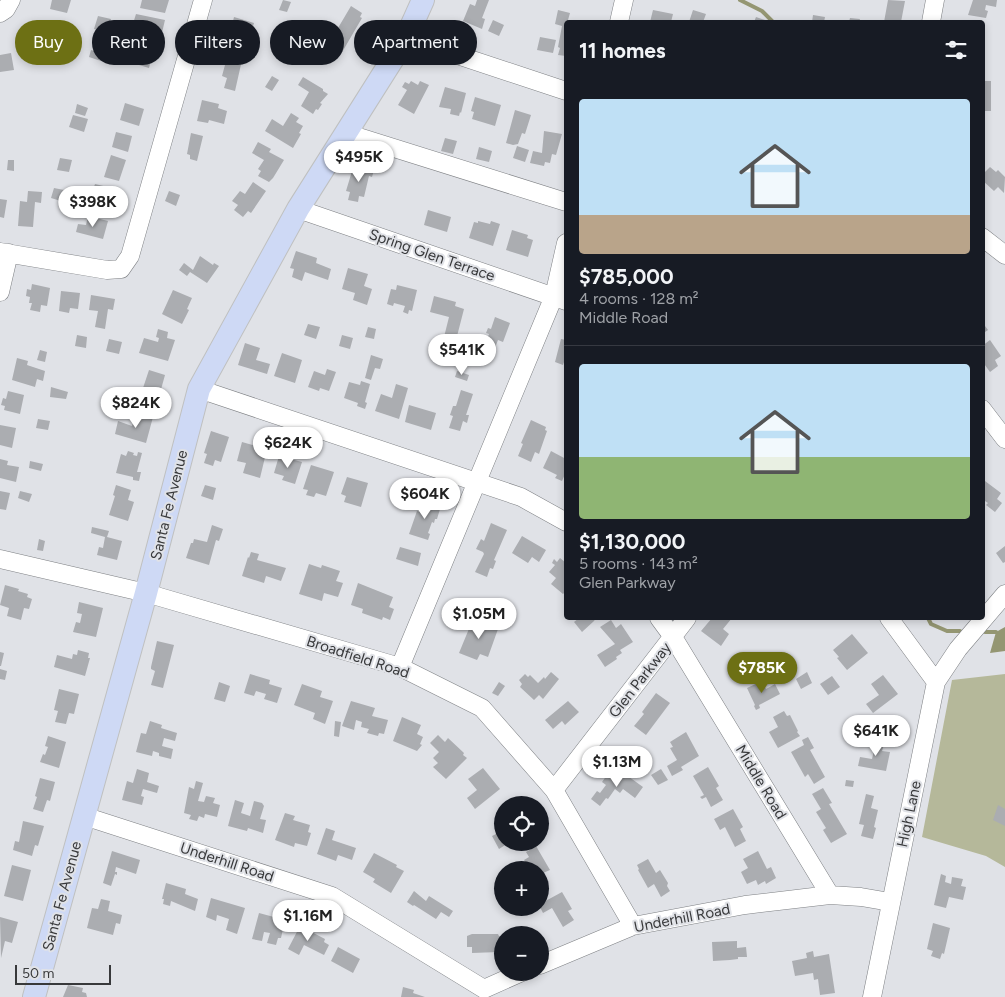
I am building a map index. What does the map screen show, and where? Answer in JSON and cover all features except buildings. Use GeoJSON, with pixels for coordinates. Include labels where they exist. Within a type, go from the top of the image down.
{"type":"FeatureCollection","features":[{"type":"Feature","properties":{"kind":"main road","name":"Santa Fe Avenue"},"geometry":{"type":"LineString","coordinates":[[414,20],[423,0]]}},
{"type":"Feature","properties":{"kind":"main road","name":"Santa Fe Avenue"},"geometry":{"type":"LineString","coordinates":[[34,997],[146,593],[199,389],[298,209],[389,65]]}},
{"type":"Feature","properties":{"kind":"street"},"geometry":{"type":"LineString","coordinates":[[0,13],[6,9],[11,0]]}},
{"type":"Feature","properties":{"kind":"street"},"geometry":{"type":"LineString","coordinates":[[0,292],[5,253],[107,270],[121,269],[130,256],[203,0]]}},
{"type":"Feature","properties":{"kind":"street"},"geometry":{"type":"LineString","coordinates":[[619,20],[624,0]]}},
{"type":"Feature","properties":{"kind":"street"},"geometry":{"type":"LineString","coordinates":[[931,20],[935,0]]}},
{"type":"Feature","properties":{"kind":"street"},"geometry":{"type":"LineString","coordinates":[[477,61],[564,89]]}},
{"type":"Feature","properties":{"kind":"street"},"geometry":{"type":"LineString","coordinates":[[346,133],[564,201]]}},
{"type":"Feature","properties":{"kind":"street","name":"Spring Glen Terrace"},"geometry":{"type":"LineString","coordinates":[[298,209],[560,299]]}},
{"type":"Feature","properties":{"kind":"street"},"geometry":{"type":"LineString","coordinates":[[985,239],[1005,255]]}},
{"type":"Feature","properties":{"kind":"street"},"geometry":{"type":"LineString","coordinates":[[400,667],[477,482],[560,299],[564,262]]}},
{"type":"Feature","properties":{"kind":"street"},"geometry":{"type":"LineString","coordinates":[[199,389],[521,497],[564,521]]}},
{"type":"Feature","properties":{"kind":"street"},"geometry":{"type":"LineString","coordinates":[[985,413],[1005,439]]}},
{"type":"Feature","properties":{"kind":"street","name":"Broadfield Road"},"geometry":{"type":"LineString","coordinates":[[0,559],[146,593],[400,667],[482,708],[554,790],[633,926]]}},
{"type":"Feature","properties":{"kind":"street","name":"High Lane"},"geometry":{"type":"LineString","coordinates":[[985,617],[1005,594]]}},
{"type":"Feature","properties":{"kind":"street","name":"Middle Road"},"geometry":{"type":"LineString","coordinates":[[660,620],[673,637],[830,895]]}},
{"type":"Feature","properties":{"kind":"street","name":"Glen Parkway"},"geometry":{"type":"LineString","coordinates":[[554,790],[686,620]]}},
{"type":"Feature","properties":{"kind":"street"},"geometry":{"type":"LineString","coordinates":[[890,620],[936,682]]}},
{"type":"Feature","properties":{"kind":"street","name":"High Lane"},"geometry":{"type":"LineString","coordinates":[[872,997],[936,682],[958,648],[982,620]]}},
{"type":"Feature","properties":{"kind":"street","name":"Underhill Road"},"geometry":{"type":"LineString","coordinates":[[84,816],[332,896],[484,993],[506,981]]}},
{"type":"Feature","properties":{"kind":"street"},"geometry":{"type":"LineString","coordinates":[[830,895],[861,897],[890,902]]}},
{"type":"Feature","properties":{"kind":"street","name":"Underhill Road"},"geometry":{"type":"LineString","coordinates":[[549,961],[633,926],[745,905],[830,895]]}},
{"type":"Feature","properties":{"kind":"shaded area"},"geometry":{"type":"Polygon","coordinates":[[[1005,627],[1005,651],[990,653],[996,632],[1005,627]]]}},
{"type":"Feature","properties":{"kind":"shaded area"},"geometry":{"type":"Polygon","coordinates":[[[1005,674],[1005,867],[986,856],[922,837],[952,680],[1005,674]]]}},
{"type":"Feature","properties":{"kind":"waterway"},"geometry":{"type":"LineString","coordinates":[[740,0],[762,11],[771,20]]}},
{"type":"Feature","properties":{"kind":"waterway"},"geometry":{"type":"LineString","coordinates":[[929,620],[931,624],[947,631],[960,631]]}},
{"type":"Feature","properties":{"kind":"waterway"},"geometry":{"type":"LineString","coordinates":[[985,632],[996,632]]}}]}
